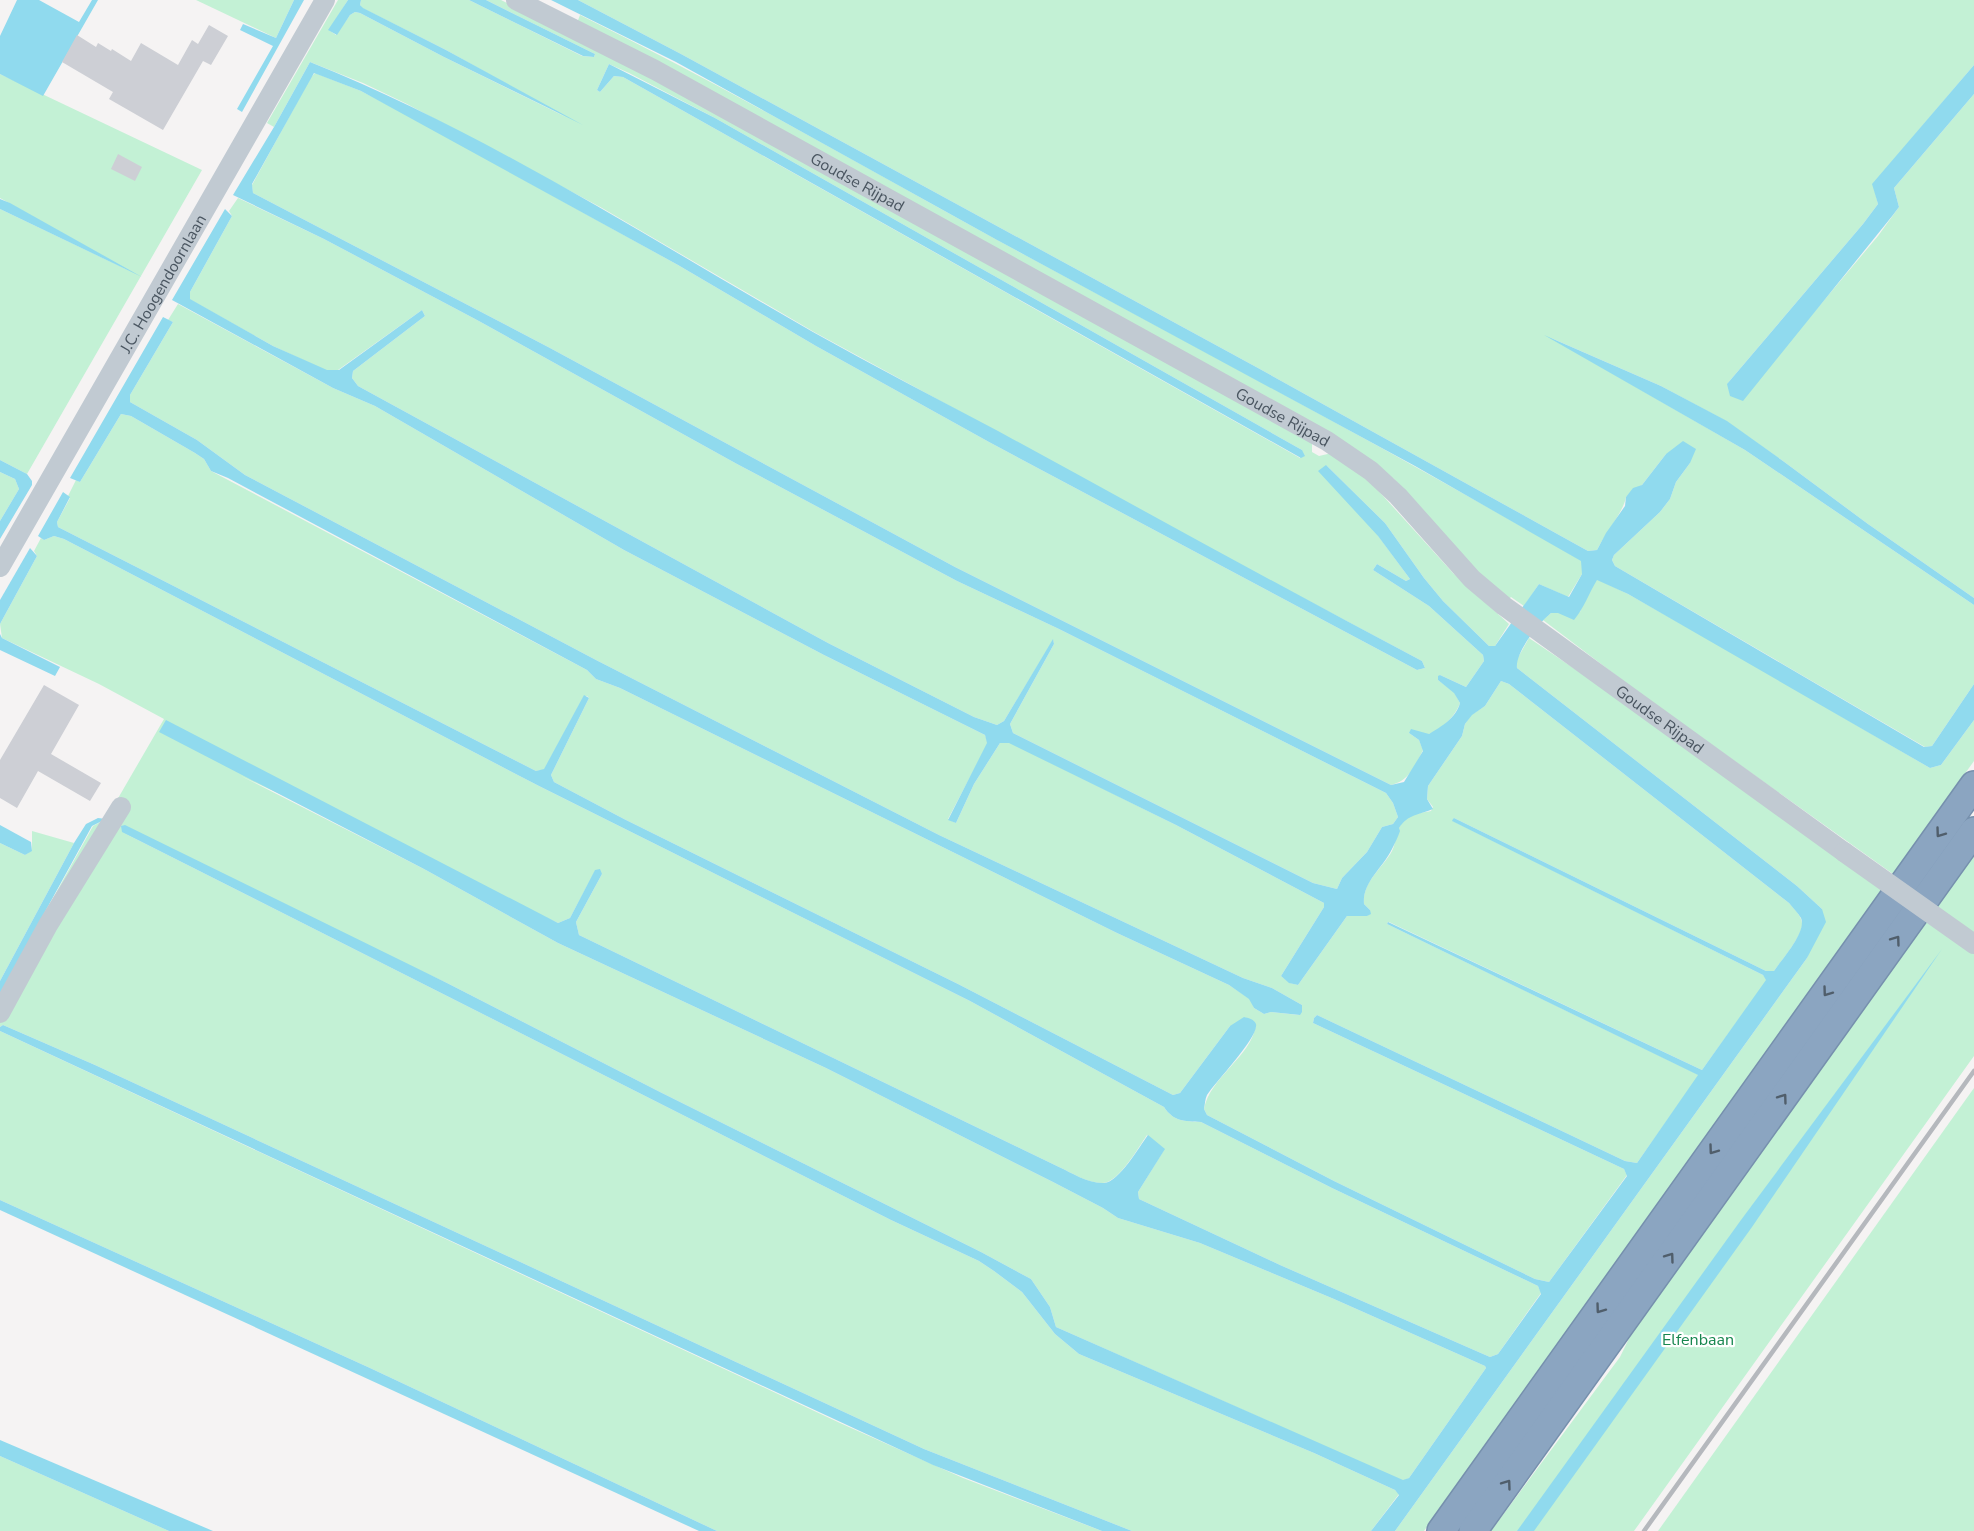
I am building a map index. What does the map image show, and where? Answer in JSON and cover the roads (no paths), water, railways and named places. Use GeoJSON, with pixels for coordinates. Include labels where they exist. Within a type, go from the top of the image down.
{"type":"FeatureCollection","features":[{"type":"Feature","properties":{"kind":"highway"},"geometry":{"type":"LineString","coordinates":[[1441,1531],[1974,785]]}},
{"type":"Feature","properties":{"kind":"highway"},"geometry":{"type":"LineString","coordinates":[[1473,1531],[1974,831]]}},
{"type":"Feature","properties":{"kind":"street","name":"J.C. Hoogendoornlaan"},"geometry":{"type":"LineString","coordinates":[[0,567],[325,0]]}},
{"type":"Feature","properties":{"kind":"street","name":"Goudse Rijpad"},"geometry":{"type":"LineString","coordinates":[[516,0],[655,70],[1326,441],[1371,471],[1398,495],[1472,579],[1504,606],[1974,944]]}},
{"type":"Feature","properties":{"kind":"street"},"geometry":{"type":"LineString","coordinates":[[0,1013],[48,925],[121,807]]}},
{"type":"Feature","properties":{"kind":"water"},"geometry":{"type":"Polygon","coordinates":[[[17,0],[39,0],[79,22],[92,0],[98,0],[43,96],[0,74],[0,36],[17,0]]]}},
{"type":"Feature","properties":{"kind":"water"},"geometry":{"type":"Polygon","coordinates":[[[294,0],[304,0],[242,112],[237,109],[273,46],[240,30],[243,24],[276,38],[294,0]]]}},
{"type":"Feature","properties":{"kind":"water"},"geometry":{"type":"Polygon","coordinates":[[[348,0],[361,0],[360,5],[363,8],[446,50],[583,125],[360,13],[355,12],[350,15],[337,35],[328,30],[348,0]]]}},
{"type":"Feature","properties":{"kind":"water"},"geometry":{"type":"Polygon","coordinates":[[[469,0],[486,0],[595,54],[594,57],[583,56],[469,0]]]}},
{"type":"Feature","properties":{"kind":"water"},"geometry":{"type":"Polygon","coordinates":[[[551,0],[578,0],[681,54],[1258,368],[1588,551],[1597,550],[1625,506],[1626,497],[1633,488],[1642,485],[1666,454],[1683,441],[1696,449],[1690,463],[1676,482],[1670,499],[1660,512],[1614,555],[1612,560],[1615,566],[1924,747],[1932,746],[1974,684],[1974,720],[1941,765],[1930,768],[1628,594],[1597,580],[1574,620],[1558,613],[1551,613],[1529,638],[1517,661],[1517,668],[1797,886],[1822,909],[1826,922],[1807,958],[1395,1531],[1371,1531],[1399,1495],[1395,1490],[1314,1453],[1079,1354],[1055,1334],[1022,1292],[979,1261],[891,1220],[122,832],[121,826],[125,825],[447,983],[981,1252],[1031,1279],[1050,1307],[1056,1327],[1403,1480],[1409,1478],[1486,1368],[1485,1366],[1200,1243],[1118,1218],[1053,1182],[826,1068],[558,943],[424,869],[159,732],[166,720],[558,923],[570,918],[595,870],[600,869],[602,874],[576,922],[579,935],[1087,1180],[1104,1183],[1116,1177],[1148,1135],[1165,1149],[1138,1192],[1139,1199],[1280,1265],[1490,1357],[1498,1354],[1541,1294],[1538,1286],[1332,1188],[1201,1122],[1176,1118],[1164,1107],[970,1001],[539,786],[64,539],[54,536],[44,540],[38,536],[63,492],[70,497],[57,522],[58,527],[536,771],[544,769],[584,695],[589,698],[551,775],[554,782],[958,984],[1173,1095],[1180,1093],[1230,1026],[1244,1017],[1252,1020],[1256,1024],[1251,1039],[1207,1095],[1204,1109],[1207,1115],[1334,1181],[1535,1279],[1549,1282],[1627,1176],[1624,1169],[1313,1023],[1314,1018],[1317,1015],[1625,1161],[1637,1163],[1698,1075],[1387,924],[1388,922],[1702,1070],[1766,980],[1763,975],[1452,821],[1453,819],[1766,971],[1774,971],[1797,938],[1802,924],[1801,918],[1789,903],[1509,684],[1501,681],[1485,706],[1472,715],[1465,724],[1462,736],[1428,786],[1427,799],[1433,809],[1410,817],[1399,828],[1400,831],[1392,849],[1366,889],[1364,904],[1371,914],[1347,916],[1298,985],[1289,983],[1281,976],[1324,907],[1324,903],[1176,825],[1009,743],[1000,743],[974,784],[956,823],[948,820],[987,743],[985,735],[824,655],[624,550],[375,406],[333,388],[172,300],[225,209],[232,216],[190,292],[190,299],[273,346],[327,370],[339,370],[422,310],[425,316],[353,371],[352,378],[358,386],[828,643],[974,717],[997,725],[1004,721],[1053,639],[1054,644],[1010,724],[1013,733],[1313,883],[1337,889],[1342,878],[1367,852],[1382,827],[1393,824],[1398,817],[1386,793],[1059,629],[957,581],[737,464],[477,320],[324,239],[233,195],[310,62],[440,121],[566,188],[813,332],[1422,661],[1425,668],[1417,670],[989,442],[816,346],[678,265],[361,91],[314,73],[252,184],[253,193],[550,348],[955,567],[1391,785],[1404,782],[1423,751],[1419,740],[1409,733],[1411,729],[1429,734],[1448,721],[1458,708],[1460,703],[1454,693],[1438,680],[1438,676],[1466,687],[1484,661],[1483,655],[1429,606],[1373,570],[1377,564],[1406,581],[1410,579],[1378,536],[1318,471],[1326,465],[1385,523],[1443,601],[1489,646],[1495,646],[1539,584],[1569,597],[1582,574],[1581,561],[1415,466],[997,240],[676,62],[551,0]]]}},
{"type":"Feature","properties":{"kind":"water"},"geometry":{"type":"Polygon","coordinates":[[[609,64],[715,118],[1302,450],[1305,456],[1301,458],[623,77],[614,76],[600,92],[597,90],[609,64]]]}},
{"type":"Feature","properties":{"kind":"water"},"geometry":{"type":"Polygon","coordinates":[[[1974,65],[1974,94],[1894,188],[1899,207],[1743,401],[1730,396],[1727,384],[1878,204],[1872,184],[1974,65]]]}},
{"type":"Feature","properties":{"kind":"water"},"geometry":{"type":"Polygon","coordinates":[[[0,199],[10,203],[142,277],[0,209],[0,199]]]}},
{"type":"Feature","properties":{"kind":"water"},"geometry":{"type":"Polygon","coordinates":[[[163,317],[173,322],[130,395],[130,402],[197,440],[245,475],[596,660],[939,835],[1243,978],[1272,988],[1302,1005],[1302,1012],[1300,1015],[1271,1012],[1264,1014],[1254,1008],[1249,999],[1229,985],[1117,933],[620,688],[596,679],[587,670],[211,471],[204,459],[131,416],[121,414],[80,482],[70,478],[163,317]]]}},
{"type":"Feature","properties":{"kind":"water"},"geometry":{"type":"Polygon","coordinates":[[[1544,335],[1661,386],[1727,421],[1974,598],[1974,605],[1745,450],[1544,335]]]}},
{"type":"Feature","properties":{"kind":"water"},"geometry":{"type":"Polygon","coordinates":[[[0,460],[27,474],[32,485],[0,539],[0,521],[19,489],[15,479],[0,472],[0,460]]]}},
{"type":"Feature","properties":{"kind":"water"},"geometry":{"type":"Polygon","coordinates":[[[30,548],[37,556],[0,624],[0,600],[30,548]]]}},
{"type":"Feature","properties":{"kind":"water"},"geometry":{"type":"Polygon","coordinates":[[[0,634],[2,638],[60,667],[55,676],[0,650],[0,634]]]}},
{"type":"Feature","properties":{"kind":"water"},"geometry":{"type":"Polygon","coordinates":[[[98,818],[106,819],[92,826],[0,994],[0,981],[74,843],[86,824],[98,818]]]}},
{"type":"Feature","properties":{"kind":"water"},"geometry":{"type":"Polygon","coordinates":[[[0,825],[31,842],[32,851],[25,855],[0,843],[0,825]]]}},
{"type":"Feature","properties":{"kind":"water"},"geometry":{"type":"Polygon","coordinates":[[[1942,949],[1752,1227],[1534,1531],[1517,1531],[1741,1220],[1942,949]]]}},
{"type":"Feature","properties":{"kind":"water"},"geometry":{"type":"Polygon","coordinates":[[[3,1025],[95,1065],[924,1449],[1132,1531],[1102,1531],[933,1465],[0,1031],[3,1025]]]}},
{"type":"Feature","properties":{"kind":"water"},"geometry":{"type":"Polygon","coordinates":[[[0,1200],[370,1368],[717,1531],[699,1531],[0,1210],[0,1200]]]}},
{"type":"Feature","properties":{"kind":"water"},"geometry":{"type":"Polygon","coordinates":[[[0,1440],[213,1531],[169,1531],[0,1456],[0,1440]]]}},
{"type":"Feature","properties":{"kind":"railway"},"geometry":{"type":"LineString","coordinates":[[1644,1531],[1974,1071]]}},
{"type":"Feature","properties":{"kind":"park label","name":"Elfenbaan"},"geometry":{"type":"Point","coordinates":[1698,1339]}}]}
